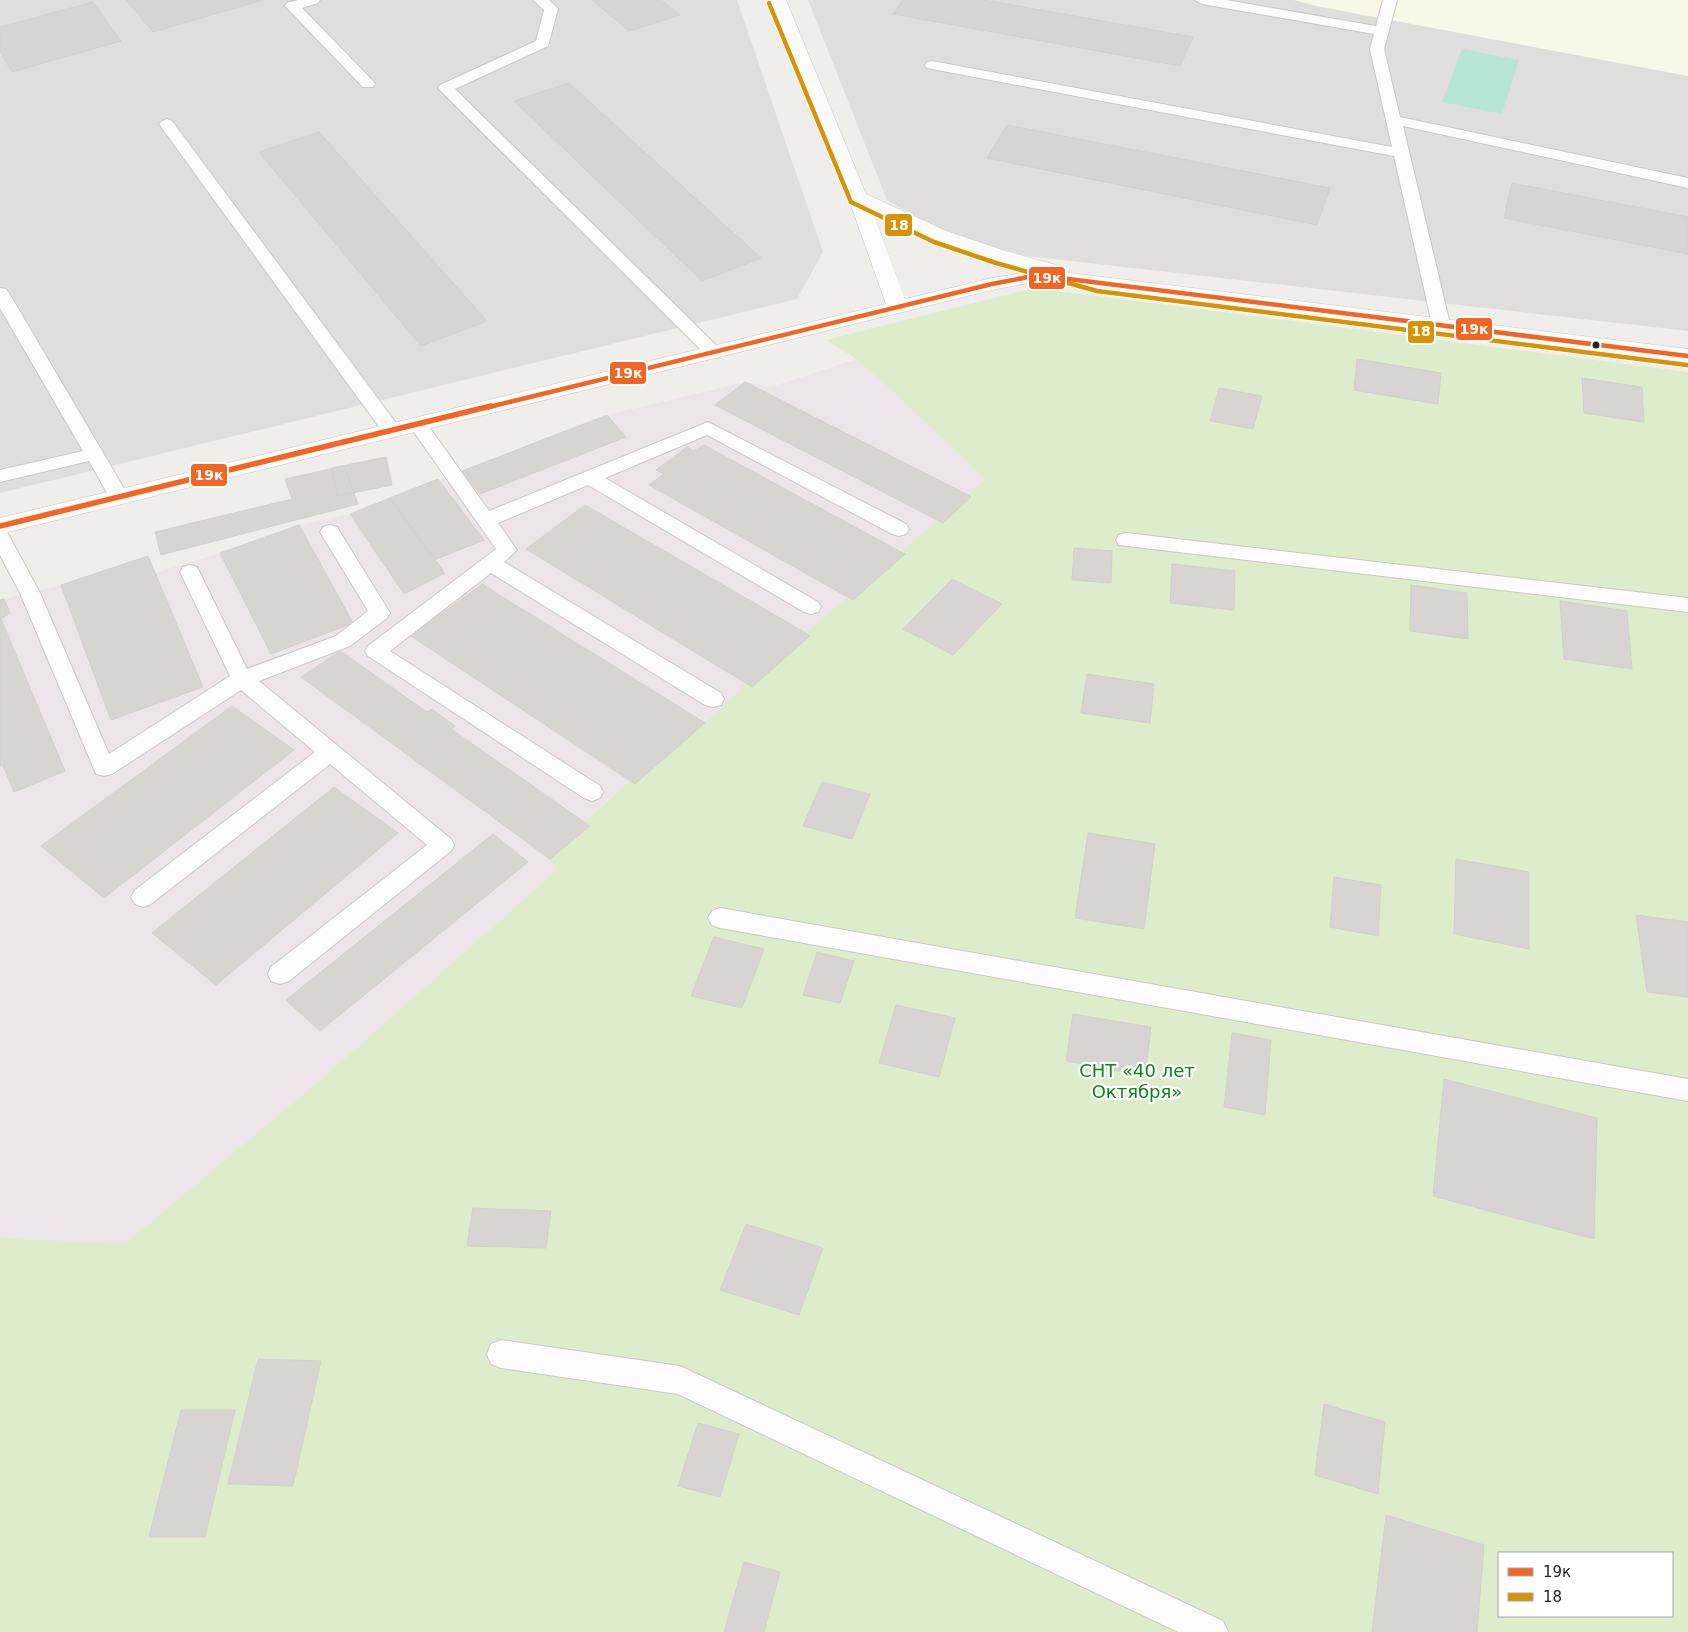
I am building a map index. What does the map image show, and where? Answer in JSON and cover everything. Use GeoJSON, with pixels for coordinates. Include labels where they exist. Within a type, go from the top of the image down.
{"type":"FeatureCollection","features":[{"type":"Feature","properties":{"kind":"street"},"geometry":{"type":"LineString","coordinates":[[777,0],[858,197],[898,308]]}},
{"type":"Feature","properties":{"kind":"street"},"geometry":{"type":"LineString","coordinates":[[858,197],[937,234],[998,255],[1098,282]]}},
{"type":"Feature","properties":{"kind":"street"},"geometry":{"type":"LineString","coordinates":[[0,526],[992,284],[1028,278],[1068,278],[1688,356]]}},
{"type":"Feature","properties":{"kind":"lane"},"geometry":{"type":"LineString","coordinates":[[312,0],[292,6],[368,84]]}},
{"type":"Feature","properties":{"kind":"lane"},"geometry":{"type":"LineString","coordinates":[[540,0],[551,9],[544,43],[445,88],[714,353]]}},
{"type":"Feature","properties":{"kind":"lane"},"geometry":{"type":"LineString","coordinates":[[1202,0],[1382,31]]}},
{"type":"Feature","properties":{"kind":"lane"},"geometry":{"type":"LineString","coordinates":[[1390,0],[1377,49],[1441,324]]}},
{"type":"Feature","properties":{"kind":"lane"},"geometry":{"type":"LineString","coordinates":[[932,65],[1402,154]]}},
{"type":"Feature","properties":{"kind":"lane"},"geometry":{"type":"LineString","coordinates":[[1394,120],[1688,183]]}},
{"type":"Feature","properties":{"kind":"lane"},"geometry":{"type":"LineString","coordinates":[[167,124],[392,431]]}},
{"type":"Feature","properties":{"kind":"lane"},"geometry":{"type":"LineString","coordinates":[[2,299],[119,497]]}},
{"type":"Feature","properties":{"kind":"lane"},"geometry":{"type":"LineString","coordinates":[[418,425],[507,550],[375,651],[592,792]]}},
{"type":"Feature","properties":{"kind":"lane"},"geometry":{"type":"LineString","coordinates":[[486,520],[708,428],[899,528]]}},
{"type":"Feature","properties":{"kind":"lane"},"geometry":{"type":"LineString","coordinates":[[0,476],[94,454]]}},
{"type":"Feature","properties":{"kind":"lane"},"geometry":{"type":"LineString","coordinates":[[589,477],[811,607]]}},
{"type":"Feature","properties":{"kind":"lane"},"geometry":{"type":"LineString","coordinates":[[0,537],[30,592],[104,768],[242,680],[343,641],[380,613],[330,532]]}},
{"type":"Feature","properties":{"kind":"lane"},"geometry":{"type":"LineString","coordinates":[[1126,540],[1688,605]]}},
{"type":"Feature","properties":{"kind":"lane"},"geometry":{"type":"LineString","coordinates":[[490,563],[713,699]]}},
{"type":"Feature","properties":{"kind":"lane"},"geometry":{"type":"LineString","coordinates":[[190,572],[242,680],[443,845],[280,974]]}},
{"type":"Feature","properties":{"kind":"lane"},"geometry":{"type":"LineString","coordinates":[[143,897],[330,752]]}},
{"type":"Feature","properties":{"kind":"lane"},"geometry":{"type":"LineString","coordinates":[[720,918],[1688,1090]]}},
{"type":"Feature","properties":{"kind":"lane"},"geometry":{"type":"LineString","coordinates":[[501,1354],[680,1380],[1212,1632]]}},
{"type":"Feature","properties":{"kind":"shaded area"},"geometry":{"type":"Polygon","coordinates":[[[0,0],[737,0],[823,252],[797,299],[0,493],[0,0]]]}},
{"type":"Feature","properties":{"kind":"shaded area"},"geometry":{"type":"Polygon","coordinates":[[[808,0],[1688,0],[1688,331],[1027,256],[942,232],[887,200],[808,0]]]}},
{"type":"Feature","properties":{"kind":"shaded area"},"geometry":{"type":"Polygon","coordinates":[[[1294,0],[1688,0],[1688,76],[1316,6],[1294,0]]]}},
{"type":"Feature","properties":{"kind":"shaded area"},"geometry":{"type":"Polygon","coordinates":[[[857,359],[986,479],[969,495],[971,497],[901,552],[905,554],[853,600],[806,634],[810,636],[746,684],[705,723],[635,784],[630,781],[584,821],[590,826],[550,859],[558,869],[325,1076],[125,1245],[0,1238],[0,600],[61,585],[148,556],[155,573],[220,553],[299,525],[350,514],[607,415],[745,382],[771,387],[857,359]]]}},
{"type":"Feature","properties":{"kind":"green space"},"geometry":{"type":"Polygon","coordinates":[[[1462,49],[1519,60],[1502,114],[1442,102],[1462,49]]]}},
{"type":"Feature","properties":{"kind":"green space","name":"СНТ «40 лет Октября»"},"geometry":{"type":"Polygon","coordinates":[[[1034,288],[1688,372],[1688,1632],[0,1632],[0,1238],[125,1244],[325,1076],[558,869],[546,856],[550,859],[590,826],[584,822],[630,781],[635,784],[705,723],[747,683],[810,636],[806,633],[848,597],[853,600],[905,554],[901,552],[938,520],[971,497],[968,495],[986,479],[857,359],[826,340],[1034,288]]]}},
{"type":"Feature","properties":{"kind":"building"},"geometry":{"type":"Polygon","coordinates":[[[126,0],[263,0],[153,32],[126,0]]]}},
{"type":"Feature","properties":{"kind":"building"},"geometry":{"type":"Polygon","coordinates":[[[592,0],[661,0],[680,15],[629,31],[592,0]]]}},
{"type":"Feature","properties":{"kind":"building"},"geometry":{"type":"Polygon","coordinates":[[[903,0],[984,0],[1193,37],[1180,66],[893,14],[903,0]]]}},
{"type":"Feature","properties":{"kind":"building"},"geometry":{"type":"Polygon","coordinates":[[[93,2],[121,41],[12,72],[0,51],[0,27],[93,2]]]}},
{"type":"Feature","properties":{"kind":"building"},"geometry":{"type":"Polygon","coordinates":[[[569,83],[761,258],[702,281],[514,101],[569,83]]]}},
{"type":"Feature","properties":{"kind":"building"},"geometry":{"type":"Polygon","coordinates":[[[1007,125],[1330,188],[1317,225],[987,158],[1007,125]]]}},
{"type":"Feature","properties":{"kind":"building"},"geometry":{"type":"Polygon","coordinates":[[[319,132],[487,321],[421,346],[259,152],[319,132]]]}},
{"type":"Feature","properties":{"kind":"building"},"geometry":{"type":"Polygon","coordinates":[[[1512,183],[1688,217],[1688,254],[1504,218],[1512,183]]]}},
{"type":"Feature","properties":{"kind":"building"},"geometry":{"type":"Polygon","coordinates":[[[1357,359],[1441,373],[1438,404],[1354,390],[1357,359]]]}},
{"type":"Feature","properties":{"kind":"building"},"geometry":{"type":"Polygon","coordinates":[[[1582,378],[1642,387],[1644,422],[1584,413],[1582,378]]]}},
{"type":"Feature","properties":{"kind":"building"},"geometry":{"type":"Polygon","coordinates":[[[745,382],[971,497],[943,523],[715,405],[745,382]]]}},
{"type":"Feature","properties":{"kind":"building"},"geometry":{"type":"Polygon","coordinates":[[[1219,388],[1262,396],[1253,429],[1210,421],[1219,388]]]}},
{"type":"Feature","properties":{"kind":"building"},"geometry":{"type":"Polygon","coordinates":[[[607,415],[626,437],[480,494],[462,471],[607,415]]]}},
{"type":"Feature","properties":{"kind":"building"},"geometry":{"type":"Polygon","coordinates":[[[704,445],[905,554],[853,600],[649,485],[664,474],[656,470],[687,447],[694,451],[704,445]]]}},
{"type":"Feature","properties":{"kind":"building"},"geometry":{"type":"Polygon","coordinates":[[[386,457],[392,485],[337,496],[332,468],[386,457]]]}},
{"type":"Feature","properties":{"kind":"building"},"geometry":{"type":"Polygon","coordinates":[[[344,466],[358,504],[161,555],[155,532],[292,499],[285,479],[344,466]]]}},
{"type":"Feature","properties":{"kind":"building"},"geometry":{"type":"Polygon","coordinates":[[[438,479],[484,540],[434,560],[390,498],[438,479]]]}},
{"type":"Feature","properties":{"kind":"building"},"geometry":{"type":"Polygon","coordinates":[[[390,498],[445,573],[404,594],[350,514],[390,498]]]}},
{"type":"Feature","properties":{"kind":"building"},"geometry":{"type":"Polygon","coordinates":[[[585,505],[810,636],[752,687],[526,549],[585,505]]]}},
{"type":"Feature","properties":{"kind":"building"},"geometry":{"type":"Polygon","coordinates":[[[299,525],[353,623],[271,654],[220,553],[299,525]]]}},
{"type":"Feature","properties":{"kind":"building"},"geometry":{"type":"Polygon","coordinates":[[[1074,548],[1112,551],[1111,583],[1072,580],[1074,548]]]}},
{"type":"Feature","properties":{"kind":"building"},"geometry":{"type":"Polygon","coordinates":[[[148,556],[203,687],[111,720],[61,585],[148,556]]]}},
{"type":"Feature","properties":{"kind":"building"},"geometry":{"type":"Polygon","coordinates":[[[1172,564],[1235,571],[1234,610],[1170,603],[1172,564]]]}},
{"type":"Feature","properties":{"kind":"building"},"geometry":{"type":"Polygon","coordinates":[[[952,579],[1002,604],[953,655],[903,629],[952,579]]]}},
{"type":"Feature","properties":{"kind":"building"},"geometry":{"type":"Polygon","coordinates":[[[482,584],[705,723],[635,784],[411,636],[482,584]]]}},
{"type":"Feature","properties":{"kind":"building"},"geometry":{"type":"Polygon","coordinates":[[[1411,585],[1467,593],[1468,639],[1410,631],[1411,585]]]}},
{"type":"Feature","properties":{"kind":"building"},"geometry":{"type":"Polygon","coordinates":[[[4,599],[10,613],[1,619],[65,771],[14,792],[3,765],[0,766],[0,600],[4,599]]]}},
{"type":"Feature","properties":{"kind":"building"},"geometry":{"type":"Polygon","coordinates":[[[1560,601],[1627,611],[1632,669],[1564,659],[1560,601]]]}},
{"type":"Feature","properties":{"kind":"building"},"geometry":{"type":"Polygon","coordinates":[[[340,651],[427,712],[432,709],[455,726],[451,729],[590,826],[550,859],[301,677],[340,651]]]}},
{"type":"Feature","properties":{"kind":"building"},"geometry":{"type":"Polygon","coordinates":[[[1087,674],[1154,684],[1150,723],[1081,713],[1087,674]]]}},
{"type":"Feature","properties":{"kind":"building"},"geometry":{"type":"Polygon","coordinates":[[[232,706],[294,750],[104,898],[41,846],[232,706]]]}},
{"type":"Feature","properties":{"kind":"building"},"geometry":{"type":"Polygon","coordinates":[[[822,782],[870,794],[852,839],[803,826],[822,782]]]}},
{"type":"Feature","properties":{"kind":"building"},"geometry":{"type":"Polygon","coordinates":[[[334,787],[398,833],[216,985],[152,933],[334,787]]]}},
{"type":"Feature","properties":{"kind":"building"},"geometry":{"type":"Polygon","coordinates":[[[1088,833],[1155,844],[1144,929],[1075,918],[1088,833]]]}},
{"type":"Feature","properties":{"kind":"building"},"geometry":{"type":"Polygon","coordinates":[[[493,834],[528,862],[320,1031],[286,1000],[493,834]]]}},
{"type":"Feature","properties":{"kind":"building"},"geometry":{"type":"Polygon","coordinates":[[[1456,859],[1529,872],[1529,949],[1454,934],[1456,859]]]}},
{"type":"Feature","properties":{"kind":"building"},"geometry":{"type":"Polygon","coordinates":[[[1334,877],[1381,885],[1378,936],[1330,927],[1334,877]]]}},
{"type":"Feature","properties":{"kind":"building"},"geometry":{"type":"Polygon","coordinates":[[[1636,915],[1688,922],[1688,997],[1647,992],[1636,915]]]}},
{"type":"Feature","properties":{"kind":"building"},"geometry":{"type":"Polygon","coordinates":[[[714,937],[764,949],[742,1008],[691,996],[714,937]]]}},
{"type":"Feature","properties":{"kind":"building"},"geometry":{"type":"Polygon","coordinates":[[[817,952],[854,961],[840,1003],[803,995],[817,952]]]}},
{"type":"Feature","properties":{"kind":"building"},"geometry":{"type":"Polygon","coordinates":[[[896,1005],[955,1018],[939,1077],[879,1063],[896,1005]]]}},
{"type":"Feature","properties":{"kind":"building"},"geometry":{"type":"Polygon","coordinates":[[[1073,1014],[1151,1027],[1145,1076],[1066,1061],[1073,1014]]]}},
{"type":"Feature","properties":{"kind":"building"},"geometry":{"type":"Polygon","coordinates":[[[1232,1033],[1271,1040],[1265,1115],[1224,1107],[1232,1033]]]}},
{"type":"Feature","properties":{"kind":"building"},"geometry":{"type":"Polygon","coordinates":[[[1444,1079],[1597,1118],[1594,1239],[1433,1196],[1444,1079]]]}},
{"type":"Feature","properties":{"kind":"building"},"geometry":{"type":"Polygon","coordinates":[[[473,1208],[551,1211],[546,1248],[467,1246],[473,1208]]]}},
{"type":"Feature","properties":{"kind":"building"},"geometry":{"type":"Polygon","coordinates":[[[746,1224],[823,1248],[799,1315],[720,1290],[746,1224]]]}},
{"type":"Feature","properties":{"kind":"building"},"geometry":{"type":"Polygon","coordinates":[[[258,1359],[321,1361],[293,1486],[228,1484],[258,1359]]]}},
{"type":"Feature","properties":{"kind":"building"},"geometry":{"type":"Polygon","coordinates":[[[1324,1404],[1385,1422],[1378,1494],[1315,1475],[1324,1404]]]}},
{"type":"Feature","properties":{"kind":"building"},"geometry":{"type":"Polygon","coordinates":[[[181,1410],[235,1410],[205,1537],[149,1537],[181,1410]]]}},
{"type":"Feature","properties":{"kind":"building"},"geometry":{"type":"Polygon","coordinates":[[[698,1423],[739,1434],[720,1497],[678,1486],[698,1423]]]}},
{"type":"Feature","properties":{"kind":"building"},"geometry":{"type":"Polygon","coordinates":[[[1386,1515],[1484,1545],[1477,1632],[1372,1632],[1386,1515]]]}},
{"type":"Feature","properties":{"kind":"building"},"geometry":{"type":"Polygon","coordinates":[[[744,1562],[780,1572],[764,1632],[724,1632],[744,1562]]]}},
{"type":"Feature","properties":{"kind":"transit line","name":"18"},"geometry":{"type":"LineString","coordinates":[[769,3],[851,202],[934,242],[996,263],[1097,291],[1687,365]]}},
{"type":"Feature","properties":{"kind":"transit line","name":"19к"},"geometry":{"type":"LineString","coordinates":[[0,526],[992,284],[1028,277],[1068,279],[1688,356]]}}]}
